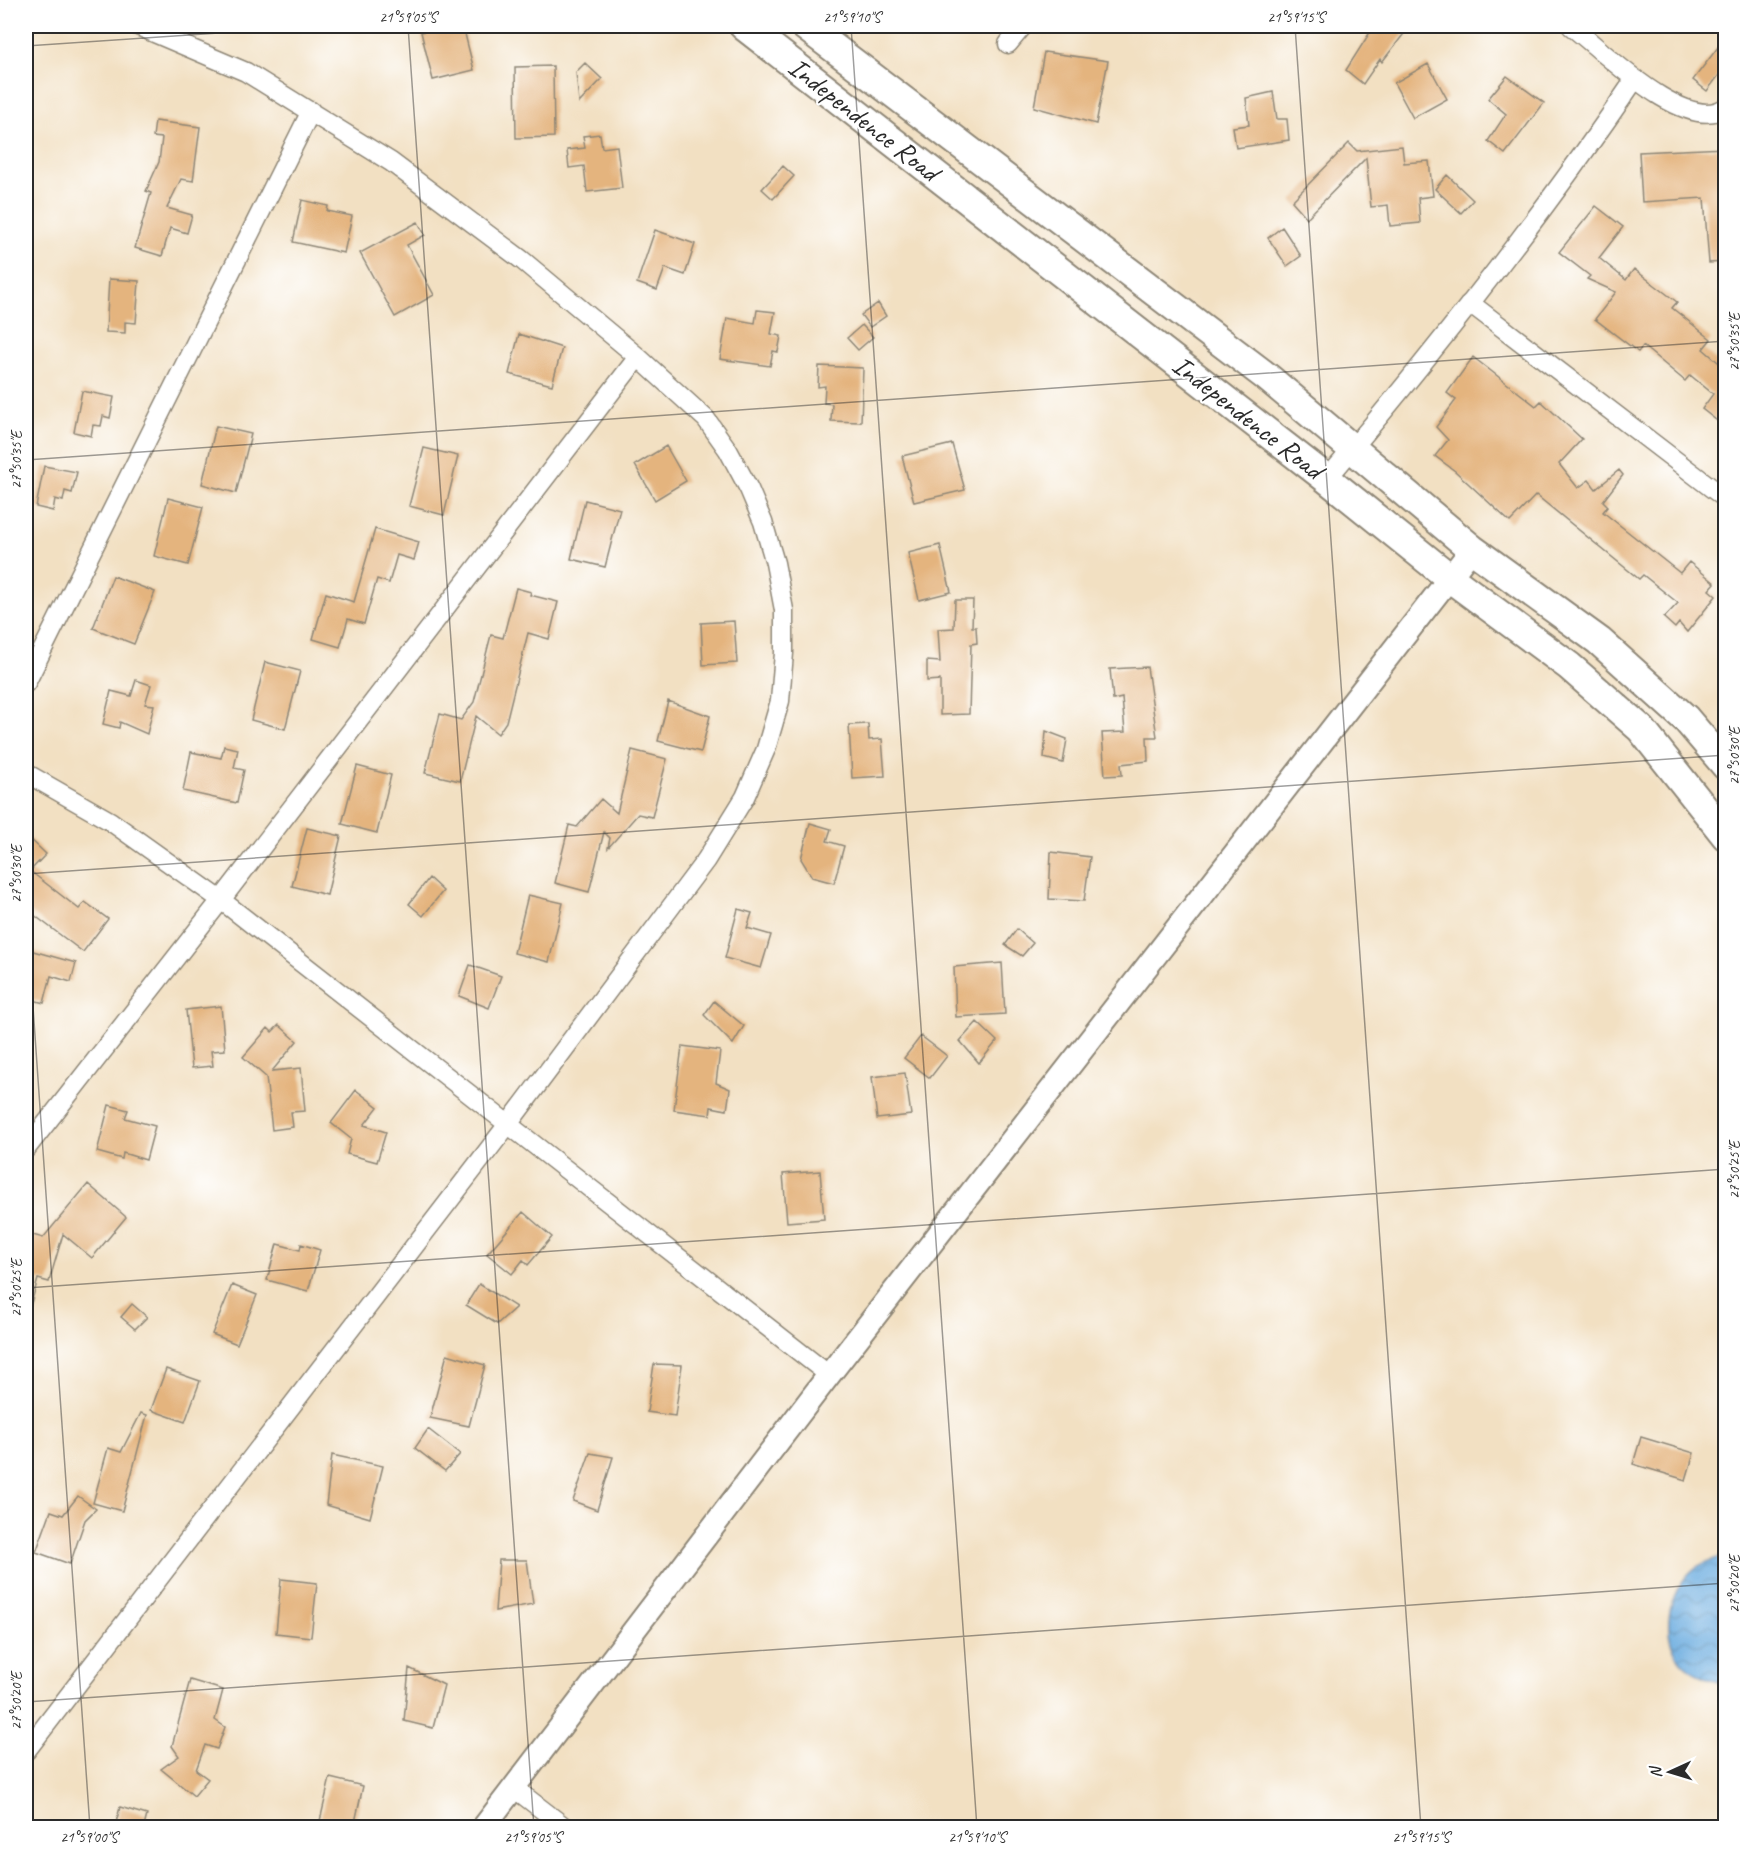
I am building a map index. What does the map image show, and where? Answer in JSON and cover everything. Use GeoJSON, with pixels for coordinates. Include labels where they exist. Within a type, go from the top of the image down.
{"type":"FeatureCollection","features":[{"type":"Feature","properties":{"kind":"main road","name":"Independence Road"},"geometry":{"type":"LineString","coordinates":[[744,26],[1327,479],[1450,578],[1569,666],[1641,729],[1725,836]]}},
{"type":"Feature","properties":{"kind":"main road","name":"Independence Road"},"geometry":{"type":"LineString","coordinates":[[805,26],[1267,377],[1472,549],[1599,641],[1686,719],[1725,766]]}},
{"type":"Feature","properties":{"kind":"street"},"geometry":{"type":"LineString","coordinates":[[26,1751],[509,1123],[706,860],[745,797],[766,749],[780,701],[784,653],[784,610],[775,563],[758,511],[728,450],[706,419],[638,357],[522,260],[391,162],[246,72],[138,26]]}},
{"type":"Feature","properties":{"kind":"street"},"geometry":{"type":"LineString","coordinates":[[1008,44],[1023,26]]}},
{"type":"Feature","properties":{"kind":"street"},"geometry":{"type":"LineString","coordinates":[[1571,26],[1635,79],[1679,106],[1695,112],[1710,113],[1725,107]]}},
{"type":"Feature","properties":{"kind":"street"},"geometry":{"type":"LineString","coordinates":[[1327,479],[1470,303],[1591,146],[1635,79]]}},
{"type":"Feature","properties":{"kind":"street"},"geometry":{"type":"LineString","coordinates":[[26,682],[311,111]]}},
{"type":"Feature","properties":{"kind":"street"},"geometry":{"type":"LineString","coordinates":[[1470,303],[1725,499]]}},
{"type":"Feature","properties":{"kind":"street"},"geometry":{"type":"LineString","coordinates":[[26,1149],[221,900],[638,357]]}},
{"type":"Feature","properties":{"kind":"street"},"geometry":{"type":"LineString","coordinates":[[483,1827],[830,1375],[1472,549]]}},
{"type":"Feature","properties":{"kind":"street"},"geometry":{"type":"LineString","coordinates":[[26,773],[110,821],[221,900],[830,1375]]}},
{"type":"Feature","properties":{"kind":"street"},"geometry":{"type":"LineString","coordinates":[[514,1788],[566,1827]]}},
{"type":"Feature","properties":{"kind":"water"},"geometry":{"type":"Polygon","coordinates":[[[1725,1555],[1726,1683],[1721,1683],[1701,1676],[1680,1660],[1669,1633],[1669,1619],[1677,1590],[1685,1578],[1695,1568],[1725,1555]]]}},
{"type":"Feature","properties":{"kind":"building"},"geometry":{"type":"Polygon","coordinates":[[[448,26],[463,26],[474,70],[433,80],[421,32],[448,26]]]}},
{"type":"Feature","properties":{"kind":"building"},"geometry":{"type":"Polygon","coordinates":[[[1374,26],[1410,26],[1382,62],[1380,59],[1363,84],[1346,70],[1374,26]]]}},
{"type":"Feature","properties":{"kind":"building"},"geometry":{"type":"Polygon","coordinates":[[[1725,38],[1725,67],[1707,91],[1693,80],[1725,38]]]}},
{"type":"Feature","properties":{"kind":"building"},"geometry":{"type":"Polygon","coordinates":[[[1044,52],[1108,61],[1096,124],[1034,107],[1044,52]]]}},
{"type":"Feature","properties":{"kind":"building"},"geometry":{"type":"Polygon","coordinates":[[[585,63],[602,79],[579,103],[576,72],[585,63]]]}},
{"type":"Feature","properties":{"kind":"building"},"geometry":{"type":"Polygon","coordinates":[[[1428,64],[1447,99],[1413,118],[1394,83],[1428,64]]]}},
{"type":"Feature","properties":{"kind":"building"},"geometry":{"type":"Polygon","coordinates":[[[553,66],[554,137],[516,138],[515,67],[553,66]]]}},
{"type":"Feature","properties":{"kind":"building"},"geometry":{"type":"Polygon","coordinates":[[[1507,76],[1544,103],[1505,154],[1488,141],[1506,114],[1488,99],[1507,76]]]}},
{"type":"Feature","properties":{"kind":"building"},"geometry":{"type":"Polygon","coordinates":[[[1273,92],[1277,119],[1287,119],[1289,140],[1236,148],[1233,127],[1249,125],[1246,98],[1273,92]]]}},
{"type":"Feature","properties":{"kind":"building"},"geometry":{"type":"Polygon","coordinates":[[[155,121],[200,127],[193,181],[181,179],[167,208],[192,215],[187,233],[170,228],[162,256],[135,248],[151,193],[146,191],[159,162],[162,138],[153,137],[155,121]]]}},
{"type":"Feature","properties":{"kind":"building"},"geometry":{"type":"Polygon","coordinates":[[[600,134],[602,148],[617,146],[622,188],[587,192],[584,166],[569,168],[567,150],[585,148],[583,136],[600,134]]]}},
{"type":"Feature","properties":{"kind":"building"},"geometry":{"type":"Polygon","coordinates":[[[1349,143],[1357,151],[1402,146],[1404,163],[1429,161],[1433,196],[1418,198],[1420,223],[1390,226],[1388,205],[1371,207],[1366,158],[1307,218],[1292,201],[1349,143]]]}},
{"type":"Feature","properties":{"kind":"building"},"geometry":{"type":"Polygon","coordinates":[[[1725,148],[1725,262],[1709,263],[1704,198],[1642,202],[1639,152],[1725,148]]]}},
{"type":"Feature","properties":{"kind":"building"},"geometry":{"type":"Polygon","coordinates":[[[783,166],[794,176],[773,199],[762,189],[783,166]]]}},
{"type":"Feature","properties":{"kind":"building"},"geometry":{"type":"Polygon","coordinates":[[[1447,175],[1473,200],[1461,213],[1435,189],[1447,175]]]}},
{"type":"Feature","properties":{"kind":"building"},"geometry":{"type":"Polygon","coordinates":[[[302,200],[328,206],[327,211],[352,216],[344,253],[293,242],[302,200]]]}},
{"type":"Feature","properties":{"kind":"building"},"geometry":{"type":"Polygon","coordinates":[[[1596,206],[1623,227],[1599,258],[1626,280],[1634,269],[1677,302],[1672,308],[1711,339],[1703,349],[1725,368],[1725,427],[1702,409],[1713,394],[1690,375],[1685,381],[1643,346],[1638,352],[1595,319],[1616,292],[1587,279],[1590,276],[1559,252],[1596,206]]]}},
{"type":"Feature","properties":{"kind":"building"},"geometry":{"type":"Polygon","coordinates":[[[418,222],[425,235],[407,245],[434,295],[395,317],[360,253],[418,222]]]}},
{"type":"Feature","properties":{"kind":"building"},"geometry":{"type":"Polygon","coordinates":[[[1282,227],[1301,256],[1287,266],[1268,238],[1282,227]]]}},
{"type":"Feature","properties":{"kind":"building"},"geometry":{"type":"Polygon","coordinates":[[[655,230],[695,244],[685,275],[665,268],[657,290],[637,283],[655,230]]]}},
{"type":"Feature","properties":{"kind":"building"},"geometry":{"type":"Polygon","coordinates":[[[109,279],[139,281],[136,323],[125,322],[125,333],[106,332],[109,279]]]}},
{"type":"Feature","properties":{"kind":"building"},"geometry":{"type":"Polygon","coordinates":[[[878,303],[886,316],[870,327],[861,315],[878,303]]]}},
{"type":"Feature","properties":{"kind":"building"},"geometry":{"type":"Polygon","coordinates":[[[757,310],[775,312],[771,334],[781,336],[778,352],[773,351],[770,366],[720,359],[727,318],[755,323],[757,310]]]}},
{"type":"Feature","properties":{"kind":"building"},"geometry":{"type":"Polygon","coordinates":[[[862,325],[873,337],[858,350],[847,338],[862,325]]]}},
{"type":"Feature","properties":{"kind":"building"},"geometry":{"type":"Polygon","coordinates":[[[519,334],[562,348],[552,385],[509,374],[519,334]]]}},
{"type":"Feature","properties":{"kind":"building"},"geometry":{"type":"Polygon","coordinates":[[[1473,357],[1536,406],[1541,401],[1582,439],[1559,464],[1578,488],[1589,480],[1596,489],[1619,470],[1623,475],[1603,501],[1608,506],[1603,512],[1680,573],[1689,562],[1715,583],[1709,590],[1716,596],[1687,632],[1679,623],[1675,628],[1664,618],[1678,603],[1643,575],[1639,579],[1536,495],[1510,522],[1455,471],[1435,456],[1448,440],[1436,427],[1456,400],[1447,393],[1473,357]]]}},
{"type":"Feature","properties":{"kind":"building"},"geometry":{"type":"Polygon","coordinates":[[[819,366],[863,368],[861,422],[831,421],[832,404],[824,403],[825,386],[818,387],[819,366]]]}},
{"type":"Feature","properties":{"kind":"building"},"geometry":{"type":"Polygon","coordinates":[[[82,391],[114,397],[110,418],[103,416],[101,426],[93,425],[91,436],[74,432],[82,391]]]}},
{"type":"Feature","properties":{"kind":"building"},"geometry":{"type":"Polygon","coordinates":[[[216,426],[251,434],[236,493],[202,484],[216,426]]]}},
{"type":"Feature","properties":{"kind":"building"},"geometry":{"type":"Polygon","coordinates":[[[952,444],[965,490],[914,502],[902,456],[952,444]]]}},
{"type":"Feature","properties":{"kind":"building"},"geometry":{"type":"Polygon","coordinates":[[[666,446],[686,481],[655,500],[635,465],[666,446]]]}},
{"type":"Feature","properties":{"kind":"building"},"geometry":{"type":"Polygon","coordinates":[[[424,448],[458,456],[444,515],[409,506],[424,448]]]}},
{"type":"Feature","properties":{"kind":"building"},"geometry":{"type":"Polygon","coordinates":[[[44,466],[77,472],[72,493],[65,491],[63,501],[55,499],[53,511],[36,507],[44,466]]]}},
{"type":"Feature","properties":{"kind":"building"},"geometry":{"type":"Polygon","coordinates":[[[168,498],[203,507],[188,565],[154,556],[168,498]]]}},
{"type":"Feature","properties":{"kind":"building"},"geometry":{"type":"Polygon","coordinates":[[[585,500],[620,509],[605,567],[571,559],[585,500]]]}},
{"type":"Feature","properties":{"kind":"building"},"geometry":{"type":"Polygon","coordinates":[[[375,529],[419,542],[414,560],[397,555],[389,583],[377,579],[364,624],[348,619],[340,647],[313,639],[326,593],[354,602],[375,529]]]}},
{"type":"Feature","properties":{"kind":"building"},"geometry":{"type":"Polygon","coordinates":[[[940,545],[951,592],[919,600],[908,553],[940,545]]]}},
{"type":"Feature","properties":{"kind":"building"},"geometry":{"type":"Polygon","coordinates":[[[113,576],[155,592],[134,644],[93,628],[113,576]]]}},
{"type":"Feature","properties":{"kind":"building"},"geometry":{"type":"Polygon","coordinates":[[[516,588],[531,592],[530,595],[558,602],[549,639],[528,633],[506,722],[498,734],[476,716],[460,781],[425,773],[440,714],[461,720],[474,702],[491,635],[503,638],[516,588]]]}},
{"type":"Feature","properties":{"kind":"building"},"geometry":{"type":"Polygon","coordinates":[[[955,600],[973,600],[972,627],[976,627],[977,643],[971,644],[969,714],[940,715],[940,680],[927,681],[927,661],[940,662],[938,629],[954,628],[955,600]]]}},
{"type":"Feature","properties":{"kind":"building"},"geometry":{"type":"Polygon","coordinates":[[[734,621],[737,663],[703,665],[701,623],[734,621]]]}},
{"type":"Feature","properties":{"kind":"building"},"geometry":{"type":"Polygon","coordinates":[[[265,662],[300,671],[285,729],[251,720],[265,662]]]}},
{"type":"Feature","properties":{"kind":"building"},"geometry":{"type":"Polygon","coordinates":[[[1147,667],[1157,737],[1147,737],[1148,761],[1121,764],[1122,775],[1105,776],[1102,733],[1125,732],[1122,698],[1113,700],[1110,669],[1147,667]]]}},
{"type":"Feature","properties":{"kind":"building"},"geometry":{"type":"Polygon","coordinates":[[[136,680],[151,685],[145,704],[154,705],[147,734],[120,722],[119,728],[103,724],[111,691],[131,696],[136,680]]]}},
{"type":"Feature","properties":{"kind":"building"},"geometry":{"type":"Polygon","coordinates":[[[668,701],[710,716],[701,752],[658,741],[668,701]]]}},
{"type":"Feature","properties":{"kind":"building"},"geometry":{"type":"Polygon","coordinates":[[[868,724],[869,740],[882,739],[885,776],[852,778],[849,725],[868,724]]]}},
{"type":"Feature","properties":{"kind":"building"},"geometry":{"type":"Polygon","coordinates":[[[1046,731],[1067,739],[1063,763],[1044,758],[1046,731]]]}},
{"type":"Feature","properties":{"kind":"building"},"geometry":{"type":"Polygon","coordinates":[[[224,746],[238,749],[234,768],[244,770],[237,803],[183,791],[191,752],[221,758],[224,746]]]}},
{"type":"Feature","properties":{"kind":"building"},"geometry":{"type":"Polygon","coordinates":[[[632,750],[667,759],[652,817],[638,814],[608,848],[610,838],[604,832],[589,892],[555,883],[569,825],[577,827],[601,799],[617,813],[632,750]]]}},
{"type":"Feature","properties":{"kind":"building"},"geometry":{"type":"Polygon","coordinates":[[[357,766],[391,775],[377,833],[342,824],[357,766]]]}},
{"type":"Feature","properties":{"kind":"building"},"geometry":{"type":"Polygon","coordinates":[[[810,823],[831,829],[827,841],[844,846],[834,883],[812,877],[801,859],[810,823]]]}},
{"type":"Feature","properties":{"kind":"building"},"geometry":{"type":"Polygon","coordinates":[[[307,828],[341,836],[327,895],[292,886],[307,828]]]}},
{"type":"Feature","properties":{"kind":"building"},"geometry":{"type":"Polygon","coordinates":[[[26,835],[46,854],[30,871],[79,909],[85,902],[108,919],[83,952],[26,909],[26,835]]]}},
{"type":"Feature","properties":{"kind":"building"},"geometry":{"type":"Polygon","coordinates":[[[1051,852],[1090,857],[1084,901],[1049,899],[1051,852]]]}},
{"type":"Feature","properties":{"kind":"building"},"geometry":{"type":"Polygon","coordinates":[[[429,878],[443,891],[423,916],[409,904],[429,878]]]}},
{"type":"Feature","properties":{"kind":"building"},"geometry":{"type":"Polygon","coordinates":[[[528,895],[563,903],[549,962],[514,953],[528,895]]]}},
{"type":"Feature","properties":{"kind":"building"},"geometry":{"type":"Polygon","coordinates":[[[738,909],[752,913],[747,928],[771,935],[761,968],[725,958],[738,909]]]}},
{"type":"Feature","properties":{"kind":"building"},"geometry":{"type":"Polygon","coordinates":[[[1017,929],[1033,943],[1022,956],[1005,945],[1017,929]]]}},
{"type":"Feature","properties":{"kind":"building"},"geometry":{"type":"Polygon","coordinates":[[[26,949],[76,963],[71,982],[51,976],[44,1003],[26,998],[26,949]]]}},
{"type":"Feature","properties":{"kind":"building"},"geometry":{"type":"Polygon","coordinates":[[[1002,963],[1005,1014],[956,1017],[954,967],[1002,963]]]}},
{"type":"Feature","properties":{"kind":"building"},"geometry":{"type":"Polygon","coordinates":[[[470,965],[501,976],[489,1008],[459,996],[470,965]]]}},
{"type":"Feature","properties":{"kind":"building"},"geometry":{"type":"Polygon","coordinates":[[[714,1001],[744,1026],[733,1044],[704,1015],[714,1001]]]}},
{"type":"Feature","properties":{"kind":"building"},"geometry":{"type":"Polygon","coordinates":[[[221,1006],[225,1050],[211,1051],[213,1066],[192,1068],[186,1010],[221,1006]]]}},
{"type":"Feature","properties":{"kind":"building"},"geometry":{"type":"Polygon","coordinates":[[[977,1022],[997,1041],[979,1063],[960,1041],[977,1022]]]}},
{"type":"Feature","properties":{"kind":"building"},"geometry":{"type":"Polygon","coordinates":[[[279,1025],[297,1041],[272,1071],[301,1068],[305,1111],[291,1112],[293,1127],[272,1130],[266,1077],[243,1057],[268,1028],[272,1032],[279,1025]]]}},
{"type":"Feature","properties":{"kind":"building"},"geometry":{"type":"Polygon","coordinates":[[[921,1036],[947,1056],[930,1078],[904,1058],[921,1036]]]}},
{"type":"Feature","properties":{"kind":"building"},"geometry":{"type":"Polygon","coordinates":[[[682,1046],[720,1051],[716,1083],[730,1089],[727,1110],[711,1107],[710,1115],[674,1110],[682,1046]]]}},
{"type":"Feature","properties":{"kind":"building"},"geometry":{"type":"Polygon","coordinates":[[[905,1073],[911,1115],[877,1119],[872,1077],[905,1073]]]}},
{"type":"Feature","properties":{"kind":"building"},"geometry":{"type":"Polygon","coordinates":[[[356,1090],[378,1107],[364,1125],[386,1132],[377,1162],[347,1154],[351,1139],[331,1123],[356,1090]]]}},
{"type":"Feature","properties":{"kind":"building"},"geometry":{"type":"Polygon","coordinates":[[[109,1105],[128,1110],[125,1118],[155,1126],[146,1160],[123,1153],[122,1159],[97,1152],[109,1105]]]}},
{"type":"Feature","properties":{"kind":"building"},"geometry":{"type":"Polygon","coordinates":[[[820,1171],[824,1219],[787,1222],[783,1174],[820,1171]]]}},
{"type":"Feature","properties":{"kind":"building"},"geometry":{"type":"Polygon","coordinates":[[[88,1184],[126,1217],[92,1258],[63,1234],[49,1282],[38,1279],[30,1307],[26,1306],[26,1233],[43,1238],[88,1184]]]}},
{"type":"Feature","properties":{"kind":"building"},"geometry":{"type":"Polygon","coordinates":[[[523,1212],[552,1237],[528,1265],[523,1260],[512,1274],[487,1254],[523,1212]]]}},
{"type":"Feature","properties":{"kind":"building"},"geometry":{"type":"Polygon","coordinates":[[[277,1244],[300,1250],[301,1244],[320,1250],[308,1291],[267,1280],[277,1244]]]}},
{"type":"Feature","properties":{"kind":"building"},"geometry":{"type":"Polygon","coordinates":[[[479,1284],[516,1307],[497,1324],[466,1305],[479,1284]]]}},
{"type":"Feature","properties":{"kind":"building"},"geometry":{"type":"Polygon","coordinates":[[[232,1285],[257,1295],[237,1344],[212,1334],[232,1285]]]}},
{"type":"Feature","properties":{"kind":"building"},"geometry":{"type":"Polygon","coordinates":[[[132,1304],[147,1317],[135,1329],[121,1317],[132,1304]]]}},
{"type":"Feature","properties":{"kind":"building"},"geometry":{"type":"Polygon","coordinates":[[[447,1354],[485,1365],[469,1426],[430,1418],[447,1354]]]}},
{"type":"Feature","properties":{"kind":"building"},"geometry":{"type":"Polygon","coordinates":[[[654,1364],[682,1365],[675,1416],[647,1412],[654,1364]]]}},
{"type":"Feature","properties":{"kind":"building"},"geometry":{"type":"Polygon","coordinates":[[[166,1369],[200,1381],[185,1422],[151,1410],[166,1369]]]}},
{"type":"Feature","properties":{"kind":"building"},"geometry":{"type":"Polygon","coordinates":[[[141,1413],[147,1415],[122,1511],[93,1503],[108,1448],[121,1452],[141,1413]]]}},
{"type":"Feature","properties":{"kind":"building"},"geometry":{"type":"Polygon","coordinates":[[[428,1429],[460,1454],[445,1471],[415,1448],[428,1429]]]}},
{"type":"Feature","properties":{"kind":"building"},"geometry":{"type":"Polygon","coordinates":[[[1641,1437],[1694,1453],[1686,1480],[1633,1464],[1641,1437]]]}},
{"type":"Feature","properties":{"kind":"building"},"geometry":{"type":"Polygon","coordinates":[[[590,1453],[613,1457],[597,1510],[573,1501],[590,1453]]]}},
{"type":"Feature","properties":{"kind":"building"},"geometry":{"type":"Polygon","coordinates":[[[332,1455],[383,1466],[370,1518],[326,1505],[332,1455]]]}},
{"type":"Feature","properties":{"kind":"building"},"geometry":{"type":"Polygon","coordinates":[[[78,1496],[96,1509],[85,1520],[70,1564],[36,1552],[51,1511],[63,1515],[78,1496]]]}},
{"type":"Feature","properties":{"kind":"building"},"geometry":{"type":"Polygon","coordinates":[[[499,1560],[527,1560],[533,1604],[495,1611],[499,1560]]]}},
{"type":"Feature","properties":{"kind":"building"},"geometry":{"type":"Polygon","coordinates":[[[281,1579],[317,1583],[311,1637],[276,1633],[281,1579]]]}},
{"type":"Feature","properties":{"kind":"building"},"geometry":{"type":"Polygon","coordinates":[[[409,1668],[444,1685],[433,1728],[404,1721],[409,1668]]]}},
{"type":"Feature","properties":{"kind":"building"},"geometry":{"type":"Polygon","coordinates":[[[190,1680],[223,1690],[215,1720],[225,1727],[217,1749],[205,1745],[196,1770],[208,1779],[194,1796],[161,1769],[179,1756],[172,1746],[190,1680]]]}},
{"type":"Feature","properties":{"kind":"building"},"geometry":{"type":"Polygon","coordinates":[[[330,1778],[363,1786],[354,1827],[319,1825],[330,1778]]]}},
{"type":"Feature","properties":{"kind":"building"},"geometry":{"type":"Polygon","coordinates":[[[120,1807],[147,1815],[144,1827],[115,1827],[120,1807]]]}}]}
